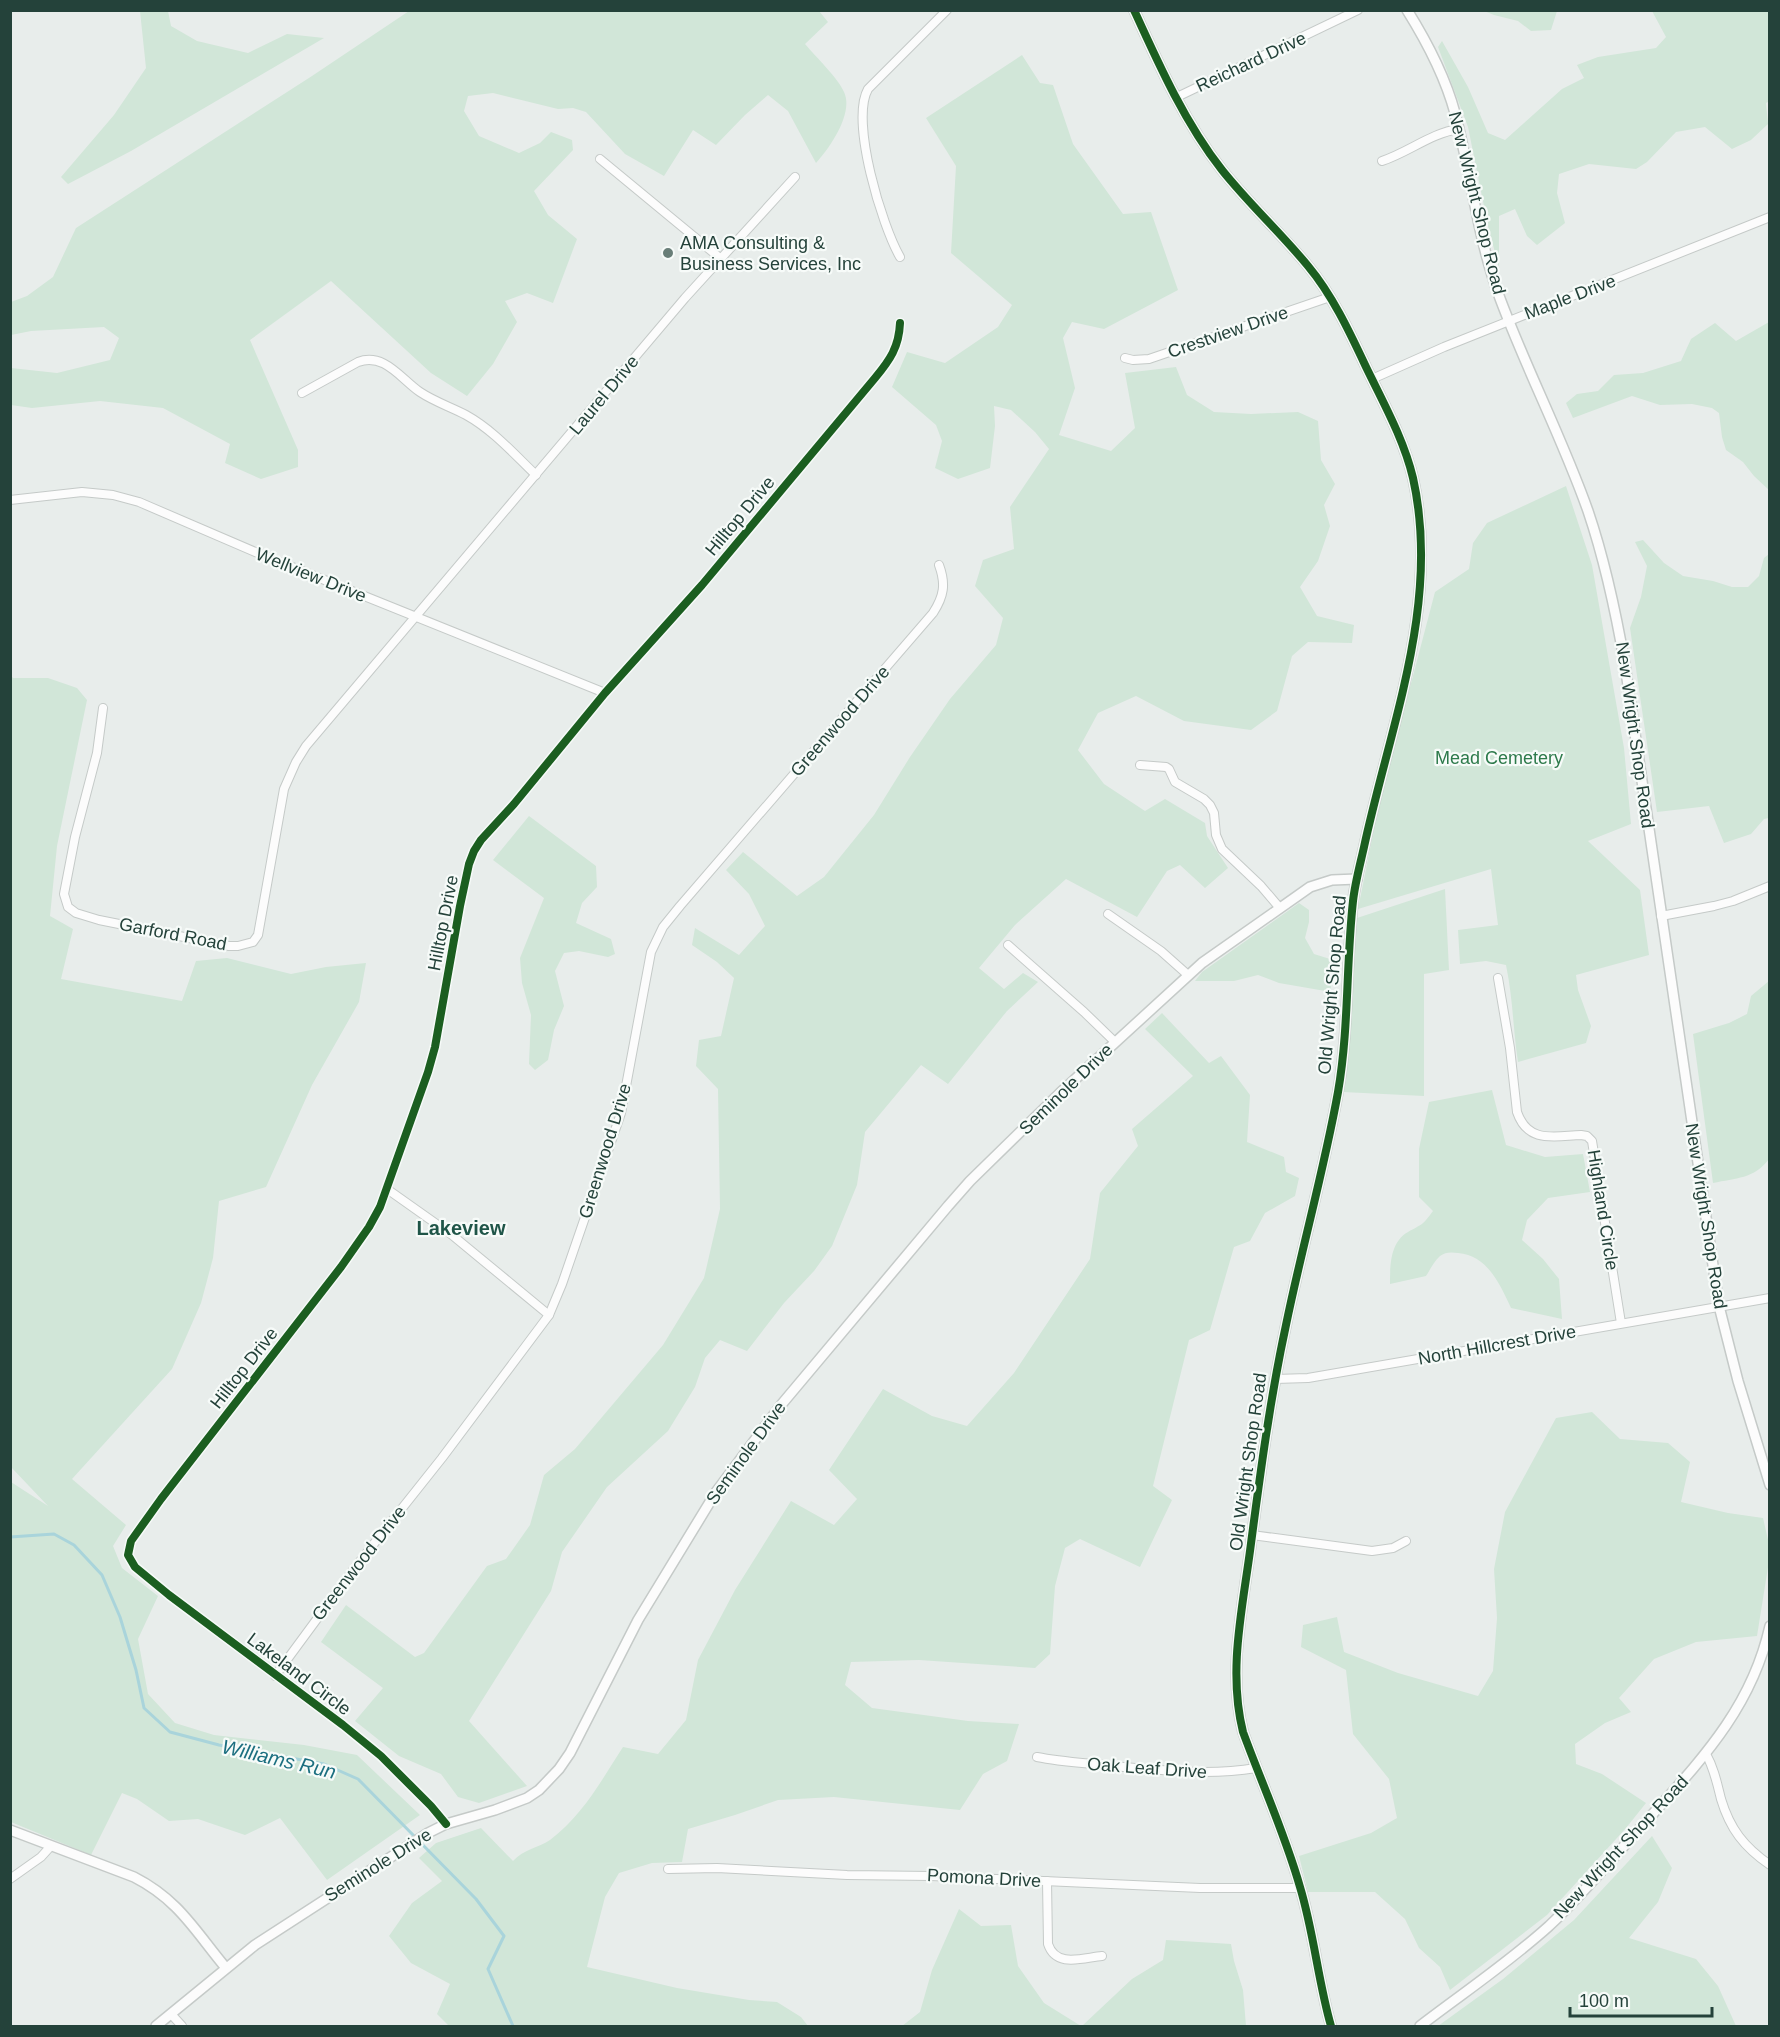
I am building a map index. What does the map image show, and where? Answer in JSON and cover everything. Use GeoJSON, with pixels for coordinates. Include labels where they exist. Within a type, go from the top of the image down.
{"type":"FeatureCollection","features":[{"type":"Feature","properties":{"kind":"street"},"geometry":{"type":"LineString","coordinates":[[900,257],[885,224],[876,196],[865,138],[862,103],[868,89],[947,10]]}},
{"type":"Feature","properties":{"kind":"street","name":"Old Wright Shop Road"},"geometry":{"type":"LineString","coordinates":[[1134,10],[1177,97],[1203,143],[1222,170],[1312,270],[1330,297],[1396,429],[1413,481],[1420,533],[1420,591],[1410,657],[1357,879],[1352,915],[1340,1077],[1275,1379],[1238,1638],[1236,1691],[1243,1732],[1301,1888],[1331,2026]]}},
{"type":"Feature","properties":{"kind":"street","name":"Reichard Drive"},"geometry":{"type":"LineString","coordinates":[[1177,97],[1358,10]]}},
{"type":"Feature","properties":{"kind":"street","name":"New Wright Shop Road"},"geometry":{"type":"LineString","coordinates":[[1407,10],[1440,72],[1459,129],[1484,246],[1498,293],[1588,511],[1607,578],[1625,665],[1719,1306],[1738,1381],[1770,1485]]}},
{"type":"Feature","properties":{"kind":"street"},"geometry":{"type":"LineString","coordinates":[[1382,161],[1401,155],[1441,132],[1459,129]]}},
{"type":"Feature","properties":{"kind":"street"},"geometry":{"type":"LineString","coordinates":[[600,159],[720,258]]}},
{"type":"Feature","properties":{"kind":"street","name":"Laurel Drive"},"geometry":{"type":"LineString","coordinates":[[415,617],[720,258],[795,177]]}},
{"type":"Feature","properties":{"kind":"street","name":"Maple Drive"},"geometry":{"type":"LineString","coordinates":[[1372,379],[1509,321],[1770,217]]}},
{"type":"Feature","properties":{"kind":"street","name":"Crestview Drive"},"geometry":{"type":"LineString","coordinates":[[1125,358],[1149,359],[1330,297]]}},
{"type":"Feature","properties":{"kind":"street","name":"Hilltop Drive"},"geometry":{"type":"LineString","coordinates":[[129,1554],[131,1541],[147,1518],[357,1246],[369,1227],[387,1189],[435,1047],[460,906],[474,851],[605,693],[702,585],[886,364],[897,347],[900,323]]}},
{"type":"Feature","properties":{"kind":"street"},"geometry":{"type":"LineString","coordinates":[[302,393],[358,362],[368,359],[381,362],[420,392],[467,415],[483,426],[536,475]]}},
{"type":"Feature","properties":{"kind":"street","name":"Wellview Drive"},"geometry":{"type":"LineString","coordinates":[[10,500],[82,492],[105,494],[139,502],[605,693]]}},
{"type":"Feature","properties":{"kind":"street","name":"Greenwood Drive"},"geometry":{"type":"LineString","coordinates":[[275,1676],[347,1578],[442,1458],[549,1315],[562,1284],[621,1113],[651,952],[656,939],[688,897],[933,613],[944,593],[945,585],[939,565]]}},
{"type":"Feature","properties":{"kind":"street","name":"Garford Road"},"geometry":{"type":"LineString","coordinates":[[103,708],[97,753],[75,837],[64,894],[68,907],[76,913],[99,920],[229,946],[248,944],[256,940],[258,935],[284,789],[296,762],[311,740],[415,617]]}},
{"type":"Feature","properties":{"kind":"street"},"geometry":{"type":"LineString","coordinates":[[1140,765],[1166,767],[1175,782],[1204,799],[1214,813],[1216,835],[1222,849],[1261,886],[1279,907]]}},
{"type":"Feature","properties":{"kind":"street","name":"Seminole Drive"},"geometry":{"type":"LineString","coordinates":[[156,2026],[226,1968],[282,1926],[428,1833],[446,1824],[504,1807],[527,1798],[539,1790],[570,1753],[638,1620],[686,1539],[747,1449],[948,1206],[1114,1042],[1188,975],[1235,938],[1310,887],[1322,882],[1357,879]]}},
{"type":"Feature","properties":{"kind":"street"},"geometry":{"type":"LineString","coordinates":[[1661,916],[1724,904],[1770,885]]}},
{"type":"Feature","properties":{"kind":"street"},"geometry":{"type":"LineString","coordinates":[[1108,914],[1161,951],[1188,975]]}},
{"type":"Feature","properties":{"kind":"street"},"geometry":{"type":"LineString","coordinates":[[1008,945],[1084,1012],[1114,1042]]}},
{"type":"Feature","properties":{"kind":"street","name":"Highland Circle"},"geometry":{"type":"LineString","coordinates":[[1498,978],[1520,1120],[1530,1132],[1538,1136],[1581,1135],[1587,1136],[1592,1141],[1621,1323]]}},
{"type":"Feature","properties":{"kind":"street"},"geometry":{"type":"LineString","coordinates":[[387,1189],[452,1235],[549,1315]]}},
{"type":"Feature","properties":{"kind":"street","name":"North Hillcrest Drive"},"geometry":{"type":"LineString","coordinates":[[1275,1379],[1308,1378],[1770,1298]]}},
{"type":"Feature","properties":{"kind":"street"},"geometry":{"type":"LineString","coordinates":[[1252,1535],[1372,1551],[1394,1548],[1406,1541]]}},
{"type":"Feature","properties":{"kind":"street","name":"Lakeland Circle"},"geometry":{"type":"LineString","coordinates":[[129,1554],[135,1567],[381,1756],[446,1824]]}},
{"type":"Feature","properties":{"kind":"street","name":"New Wright Shop Road"},"geometry":{"type":"LineString","coordinates":[[1420,2026],[1483,1980],[1550,1925],[1706,1754],[1740,1703],[1760,1658],[1770,1626]]}},
{"type":"Feature","properties":{"kind":"street"},"geometry":{"type":"LineString","coordinates":[[1706,1754],[1712,1764],[1730,1824],[1745,1846],[1770,1865]]}},
{"type":"Feature","properties":{"kind":"street","name":"Oak Leaf Drive"},"geometry":{"type":"LineString","coordinates":[[1037,1757],[1076,1764],[1178,1772],[1222,1773],[1256,1768]]}},
{"type":"Feature","properties":{"kind":"street"},"geometry":{"type":"LineString","coordinates":[[10,1830],[134,1877],[160,1892],[172,1902],[226,1968]]}},
{"type":"Feature","properties":{"kind":"street"},"geometry":{"type":"LineString","coordinates":[[10,1880],[41,1857],[50,1847]]}},
{"type":"Feature","properties":{"kind":"street","name":"Pomona Drive"},"geometry":{"type":"LineString","coordinates":[[668,1869],[717,1868],[1200,1888],[1301,1888]]}},
{"type":"Feature","properties":{"kind":"street"},"geometry":{"type":"LineString","coordinates":[[1047,1881],[1048,1944],[1051,1952],[1057,1958],[1065,1960],[1102,1956]]}},
{"type":"Feature","properties":{"kind":"street"},"geometry":{"type":"LineString","coordinates":[[171,2014],[182,2026]]}},
{"type":"Feature","properties":{"kind":"green space"},"geometry":{"type":"Polygon","coordinates":[[[1557,10],[1551,30],[1531,31],[1518,21],[1484,11],[1557,10]]]}},
{"type":"Feature","properties":{"kind":"green space"},"geometry":{"type":"Polygon","coordinates":[[[140,11],[168,11],[171,26],[197,41],[248,53],[287,34],[324,38],[131,151],[68,184],[61,177],[114,115],[146,68],[140,11]]]}},
{"type":"Feature","properties":{"kind":"green space"},"geometry":{"type":"Polygon","coordinates":[[[409,11],[819,11],[828,22],[805,44],[844,92],[846,110],[839,130],[828,149],[816,163],[788,111],[768,95],[716,145],[693,130],[664,176],[625,154],[586,112],[573,108],[558,109],[493,93],[468,96],[464,111],[479,136],[519,153],[540,143],[551,132],[572,140],[573,150],[534,191],[548,215],[577,239],[553,303],[527,293],[505,301],[517,322],[493,364],[467,396],[431,373],[331,281],[250,340],[298,450],[298,467],[261,479],[225,463],[230,444],[163,408],[100,401],[32,408],[11,405],[11,368],[57,373],[110,360],[119,338],[104,327],[31,331],[11,335],[11,302],[27,296],[53,277],[76,228],[409,11]]]}},
{"type":"Feature","properties":{"kind":"green space"},"geometry":{"type":"Polygon","coordinates":[[[1652,11],[1769,11],[1770,101],[1766,103],[1768,124],[1751,140],[1732,149],[1705,127],[1676,132],[1647,162],[1636,169],[1589,164],[1559,174],[1557,193],[1565,223],[1537,245],[1527,236],[1515,209],[1499,216],[1499,268],[1468,127],[1438,47],[1442,41],[1468,87],[1488,133],[1505,140],[1562,89],[1584,78],[1577,65],[1598,57],[1656,48],[1666,37],[1652,11]]]}},
{"type":"Feature","properties":{"kind":"green space"},"geometry":{"type":"Polygon","coordinates":[[[1022,55],[1040,83],[1053,85],[1073,144],[1123,214],[1151,212],[1178,290],[1104,329],[1072,322],[1063,338],[1075,388],[1059,435],[1111,451],[1135,428],[1125,373],[1176,367],[1187,395],[1214,412],[1251,414],[1298,412],[1318,421],[1321,460],[1335,484],[1324,505],[1330,526],[1318,561],[1300,587],[1317,616],[1354,625],[1352,643],[1308,642],[1292,656],[1277,711],[1251,730],[1184,721],[1136,696],[1098,713],[1078,750],[1104,784],[1145,811],[1165,799],[1205,823],[1207,836],[1228,868],[1205,888],[1180,865],[1167,871],[1137,917],[1066,879],[1015,925],[979,968],[1004,989],[1023,973],[1038,982],[1007,1011],[948,1084],[921,1065],[865,1132],[857,1185],[832,1246],[814,1271],[784,1303],[747,1351],[720,1340],[705,1358],[695,1387],[668,1431],[607,1487],[562,1552],[551,1591],[469,1721],[527,1786],[479,1803],[458,1797],[441,1774],[399,1756],[355,1721],[383,1688],[321,1642],[346,1605],[415,1657],[424,1653],[487,1566],[506,1559],[530,1525],[544,1475],[575,1449],[663,1345],[704,1278],[720,1209],[718,1089],[696,1066],[699,1040],[721,1036],[734,978],[717,962],[692,945],[695,928],[739,955],[765,926],[749,894],[726,870],[743,852],[797,896],[824,877],[874,815],[950,699],[996,645],[1003,618],[975,586],[983,560],[1014,549],[1010,507],[1049,449],[1035,432],[1011,410],[994,406],[995,426],[990,468],[958,479],[935,468],[942,441],[936,425],[892,387],[907,352],[945,363],[998,327],[1012,305],[951,253],[956,166],[926,118],[1022,55]]]}},
{"type":"Feature","properties":{"kind":"green space"},"geometry":{"type":"Polygon","coordinates":[[[1769,322],[1769,490],[1743,462],[1726,450],[1719,413],[1712,408],[1692,404],[1660,405],[1632,396],[1573,418],[1566,403],[1577,394],[1598,391],[1614,375],[1643,373],[1681,361],[1691,339],[1715,323],[1736,341],[1769,322]]]}},
{"type":"Feature","properties":{"kind":"green space","name":"Mead Cemetery"},"geometry":{"type":"Polygon","coordinates":[[[1566,486],[1592,565],[1624,748],[1631,824],[1588,841],[1640,890],[1649,955],[1576,975],[1578,990],[1591,1026],[1586,1043],[1518,1062],[1506,965],[1486,961],[1460,964],[1458,930],[1498,925],[1491,869],[1358,909],[1378,809],[1435,592],[1469,569],[1473,543],[1487,523],[1566,486]]]}},
{"type":"Feature","properties":{"kind":"green space"},"geometry":{"type":"Polygon","coordinates":[[[1643,540],[1664,563],[1683,576],[1732,587],[1748,587],[1759,576],[1764,558],[1769,554],[1769,818],[1764,819],[1751,834],[1724,843],[1709,806],[1657,812],[1630,628],[1641,597],[1647,566],[1635,542],[1643,540]]]}},
{"type":"Feature","properties":{"kind":"green space"},"geometry":{"type":"Polygon","coordinates":[[[11,676],[13,678],[48,678],[77,688],[87,700],[57,846],[50,916],[73,929],[61,979],[182,1001],[196,961],[227,958],[291,974],[326,967],[366,963],[359,1002],[312,1085],[266,1187],[219,1201],[213,1258],[201,1303],[172,1369],[72,1479],[126,1525],[113,1546],[122,1568],[158,1596],[138,1639],[148,1694],[175,1723],[214,1735],[304,1745],[357,1755],[420,1815],[327,1880],[280,1818],[245,1835],[198,1819],[169,1821],[137,1799],[122,1793],[91,1855],[11,1822],[11,1482],[48,1506],[10,1466],[11,676]]]}},
{"type":"Feature","properties":{"kind":"green space"},"geometry":{"type":"Polygon","coordinates":[[[529,816],[596,866],[597,887],[582,903],[576,923],[611,939],[615,954],[608,957],[579,951],[564,953],[555,971],[564,1006],[554,1030],[548,1060],[535,1070],[529,1064],[531,1015],[522,983],[520,958],[544,898],[493,860],[529,816]]]}},
{"type":"Feature","properties":{"kind":"green space"},"geometry":{"type":"Polygon","coordinates":[[[1445,889],[1449,970],[1424,974],[1424,1096],[1343,1092],[1354,919],[1445,889]]]}},
{"type":"Feature","properties":{"kind":"green space"},"geometry":{"type":"Polygon","coordinates":[[[1299,903],[1309,910],[1305,938],[1314,954],[1330,959],[1331,992],[1279,983],[1258,975],[1234,981],[1195,981],[1202,972],[1299,903]]]}},
{"type":"Feature","properties":{"kind":"green space"},"geometry":{"type":"Polygon","coordinates":[[[1769,981],[1769,1159],[1751,1174],[1713,1183],[1693,1034],[1729,1023],[1747,1014],[1751,996],[1769,981]]]}},
{"type":"Feature","properties":{"kind":"green space"},"geometry":{"type":"Polygon","coordinates":[[[1162,1013],[1209,1063],[1221,1056],[1250,1095],[1247,1142],[1284,1157],[1286,1172],[1299,1178],[1295,1196],[1265,1213],[1250,1241],[1234,1247],[1210,1330],[1189,1340],[1153,1486],[1172,1500],[1140,1567],[1080,1539],[1065,1548],[1055,1586],[1050,1654],[1035,1668],[919,1660],[851,1662],[845,1685],[872,1708],[968,1721],[1019,1724],[1007,1761],[983,1774],[960,1810],[834,1797],[778,1800],[688,1829],[682,1862],[652,1863],[619,1873],[605,1897],[587,1967],[677,1988],[749,2000],[777,2002],[801,2017],[808,2026],[449,2026],[437,2014],[450,1984],[411,1963],[389,1936],[412,1903],[442,1881],[419,1858],[436,1843],[481,1828],[513,1861],[550,1840],[572,1820],[591,1797],[623,1747],[658,1754],[686,1720],[698,1660],[735,1590],[791,1501],[834,1525],[857,1499],[829,1470],[883,1389],[932,1416],[967,1426],[1014,1373],[1090,1259],[1100,1193],[1138,1146],[1132,1129],[1193,1076],[1145,1029],[1162,1013]]]}},
{"type":"Feature","properties":{"kind":"green space"},"geometry":{"type":"Polygon","coordinates":[[[1492,1090],[1506,1145],[1545,1157],[1583,1154],[1590,1192],[1548,1198],[1527,1220],[1522,1240],[1543,1259],[1559,1279],[1562,1319],[1511,1308],[1491,1272],[1477,1259],[1468,1255],[1453,1252],[1444,1254],[1436,1260],[1426,1276],[1390,1284],[1394,1248],[1402,1236],[1424,1222],[1433,1211],[1419,1197],[1419,1149],[1429,1102],[1492,1090]]]}},
{"type":"Feature","properties":{"kind":"green space"},"geometry":{"type":"Polygon","coordinates":[[[1592,1412],[1620,1439],[1668,1443],[1690,1462],[1681,1502],[1763,1518],[1769,1544],[1769,1561],[1757,1636],[1696,1642],[1654,1659],[1619,1698],[1631,1712],[1605,1723],[1575,1744],[1576,1764],[1602,1774],[1646,1803],[1547,1915],[1450,1990],[1440,1967],[1419,1948],[1405,1919],[1375,1892],[1308,1892],[1299,1856],[1371,1833],[1397,1818],[1389,1779],[1353,1734],[1346,1670],[1301,1647],[1303,1625],[1337,1617],[1344,1652],[1398,1673],[1478,1696],[1493,1671],[1497,1618],[1494,1569],[1505,1512],[1556,1418],[1592,1412]]]}},
{"type":"Feature","properties":{"kind":"green space"},"geometry":{"type":"Polygon","coordinates":[[[1652,1836],[1672,1868],[1658,1902],[1629,1938],[1696,1959],[1718,1986],[1736,2026],[1438,2026],[1503,1979],[1574,1920],[1652,1836]]]}},
{"type":"Feature","properties":{"kind":"green space"},"geometry":{"type":"Polygon","coordinates":[[[959,1909],[981,1926],[1011,1925],[1018,1966],[1044,2003],[1081,2026],[902,2026],[920,2012],[932,1970],[959,1909]]]}},
{"type":"Feature","properties":{"kind":"green space"},"geometry":{"type":"Polygon","coordinates":[[[1166,1940],[1231,1944],[1243,1990],[1246,2026],[1082,2026],[1132,1979],[1163,1960],[1166,1940]]]}},
{"type":"Feature","properties":{"kind":"waterway","name":"Williams Run"},"geometry":{"type":"LineString","coordinates":[[10,1537],[54,1534],[74,1545],[102,1575],[120,1617],[136,1670],[144,1708],[170,1732],[219,1745],[324,1764],[358,1779],[476,1899],[504,1936],[488,1969],[513,2026]]}},
{"type":"Feature","properties":{"kind":"cycle path"},"geometry":{"type":"LineString","coordinates":[[1134,10],[1153,52],[1196,133],[1232,183],[1308,266],[1340,315],[1399,436],[1413,478],[1420,525],[1421,571],[1417,618],[1409,664],[1355,888],[1342,1068],[1275,1381],[1238,1642],[1237,1687],[1243,1732],[1300,1887],[1331,2026]]}},
{"type":"Feature","properties":{"kind":"cycle path"},"geometry":{"type":"LineString","coordinates":[[446,1824],[381,1756],[135,1567],[128,1555],[131,1541],[341,1267],[380,1207],[435,1047],[460,906],[474,851],[605,693],[702,585],[880,371],[896,346],[900,323]]}},
{"type":"Feature","properties":{"kind":"place","name":"AMA Consulting & Business Services, Inc"},"geometry":{"type":"Point","coordinates":[668,253]}},
{"type":"Feature","properties":{"kind":"district","name":"Lakeview"},"geometry":{"type":"Point","coordinates":[461,1228]}}]}
